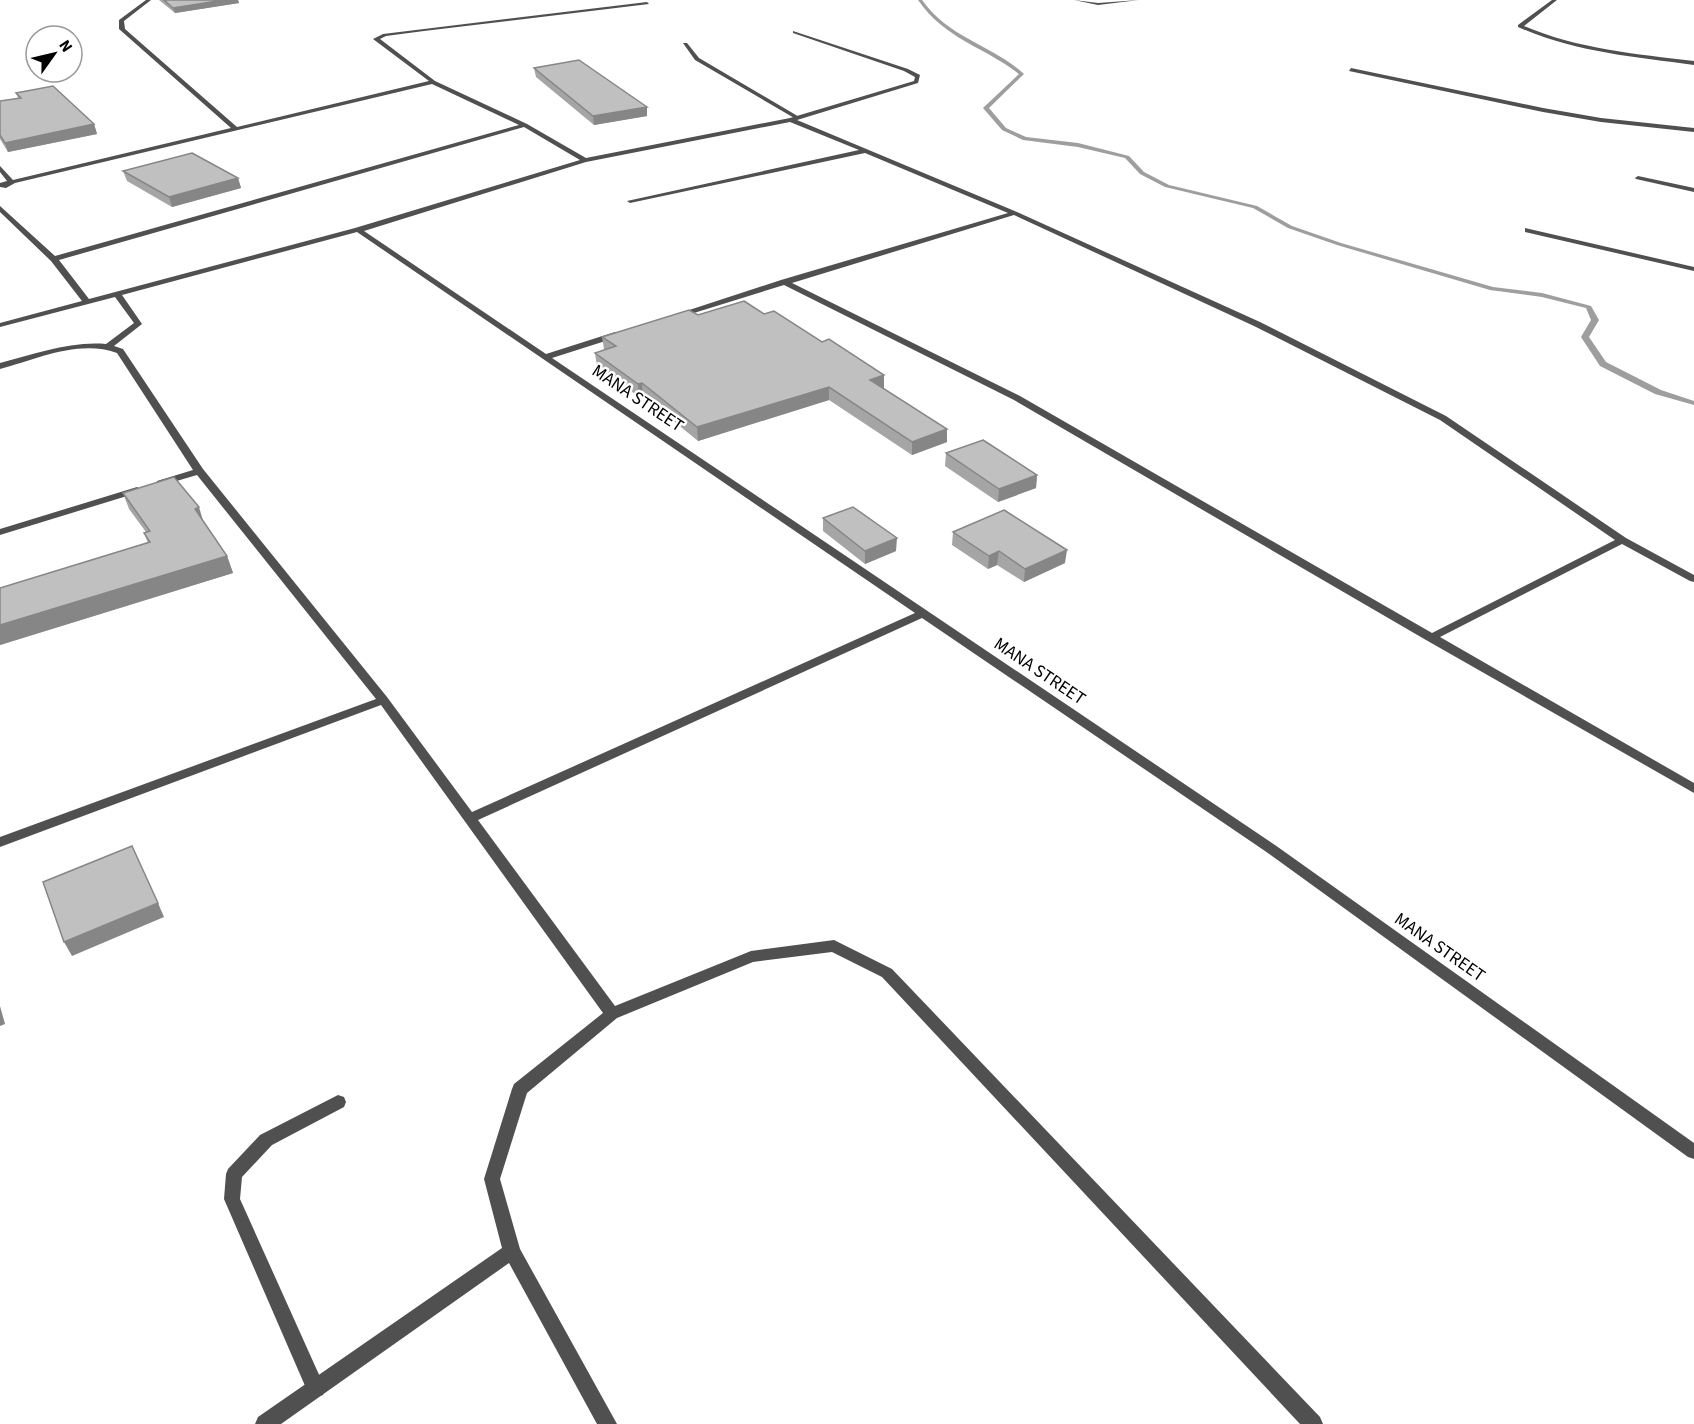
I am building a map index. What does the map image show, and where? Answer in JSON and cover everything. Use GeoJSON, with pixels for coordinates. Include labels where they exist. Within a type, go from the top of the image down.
{"type":"FeatureCollection","features":[{"type":"Feature","properties":{"kind":"street"},"geometry":{"type":"LineString","coordinates":[[149,0],[121,21],[122,28],[237,130]]}},
{"type":"Feature","properties":{"kind":"street"},"geometry":{"type":"LineString","coordinates":[[1076,0],[1098,4],[1137,0]]}},
{"type":"Feature","properties":{"kind":"street"},"geometry":{"type":"LineString","coordinates":[[1555,0],[1520,27],[1563,42],[1694,63]]}},
{"type":"Feature","properties":{"kind":"street"},"geometry":{"type":"LineString","coordinates":[[585,160],[525,124],[433,82],[376,39],[385,35],[424,29],[647,3]]}},
{"type":"Feature","properties":{"kind":"street"},"geometry":{"type":"LineString","coordinates":[[0,325],[358,230],[585,160],[794,119],[916,82],[918,76],[795,32]]}},
{"type":"Feature","properties":{"kind":"street"},"geometry":{"type":"LineString","coordinates":[[685,44],[697,59],[794,119],[1015,213],[1257,324],[1443,418],[1622,540],[1694,579]]}},
{"type":"Feature","properties":{"kind":"street"},"geometry":{"type":"LineString","coordinates":[[1351,70],[1543,111],[1694,130]]}},
{"type":"Feature","properties":{"kind":"street"},"geometry":{"type":"LineString","coordinates":[[0,187],[433,82]]}},
{"type":"Feature","properties":{"kind":"street"},"geometry":{"type":"LineString","coordinates":[[54,259],[525,124]]}},
{"type":"Feature","properties":{"kind":"street"},"geometry":{"type":"LineString","coordinates":[[630,201],[866,150]]}},
{"type":"Feature","properties":{"kind":"street"},"geometry":{"type":"LineString","coordinates":[[0,168],[12,183]]}},
{"type":"Feature","properties":{"kind":"street"},"geometry":{"type":"LineString","coordinates":[[1638,178],[1694,190]]}},
{"type":"Feature","properties":{"kind":"street"},"geometry":{"type":"LineString","coordinates":[[0,208],[54,259],[88,303]]}},
{"type":"Feature","properties":{"kind":"street"},"geometry":{"type":"LineString","coordinates":[[670,318],[1015,213]]}},
{"type":"Feature","properties":{"kind":"street","name":"MANA STREET"},"geometry":{"type":"LineString","coordinates":[[358,230],[1270,848],[1694,1152]]}},
{"type":"Feature","properties":{"kind":"street"},"geometry":{"type":"LineString","coordinates":[[1528,230],[1694,268]]}},
{"type":"Feature","properties":{"kind":"street"},"geometry":{"type":"LineString","coordinates":[[784,282],[1017,398],[1694,789]]}},
{"type":"Feature","properties":{"kind":"street"},"geometry":{"type":"LineString","coordinates":[[0,366],[69,349],[110,345],[138,324],[118,295]]}},
{"type":"Feature","properties":{"kind":"street"},"geometry":{"type":"LineString","coordinates":[[545,357],[624,332]]}},
{"type":"Feature","properties":{"kind":"street"},"geometry":{"type":"LineString","coordinates":[[110,345],[120,351],[199,471],[383,700],[612,1014]]}},
{"type":"Feature","properties":{"kind":"street"},"geometry":{"type":"LineString","coordinates":[[0,532],[199,471]]}},
{"type":"Feature","properties":{"kind":"street"},"geometry":{"type":"LineString","coordinates":[[1430,638],[1622,540]]}},
{"type":"Feature","properties":{"kind":"street"},"geometry":{"type":"LineString","coordinates":[[468,819],[923,613]]}},
{"type":"Feature","properties":{"kind":"street"},"geometry":{"type":"LineString","coordinates":[[0,842],[383,700]]}},
{"type":"Feature","properties":{"kind":"street"},"geometry":{"type":"LineString","coordinates":[[607,1424],[512,1251],[492,1179],[520,1089],[612,1014],[751,957],[834,946],[887,973],[1313,1424]]}},
{"type":"Feature","properties":{"kind":"street"},"geometry":{"type":"LineString","coordinates":[[316,1388],[232,1198],[234,1174],[266,1140],[338,1102]]}},
{"type":"Feature","properties":{"kind":"street"},"geometry":{"type":"LineString","coordinates":[[265,1424],[512,1251]]}},
{"type":"Feature","properties":{"kind":"building"},"geometry":{"type":"Polygon","coordinates":[[[164,0],[224,0],[173,8],[164,0]]]}},
{"type":"Feature","properties":{"kind":"building"},"geometry":{"type":"Polygon","coordinates":[[[579,60],[647,107],[593,116],[534,68],[579,60]]]}},
{"type":"Feature","properties":{"kind":"building"},"geometry":{"type":"Polygon","coordinates":[[[53,86],[94,124],[5,143],[0,135],[0,101],[21,98],[16,93],[53,86]]]}},
{"type":"Feature","properties":{"kind":"building"},"geometry":{"type":"Polygon","coordinates":[[[192,153],[238,178],[169,197],[123,171],[192,153]]]}},
{"type":"Feature","properties":{"kind":"building"},"geometry":{"type":"Polygon","coordinates":[[[744,301],[764,314],[774,311],[822,342],[829,339],[884,375],[870,380],[947,429],[912,442],[829,387],[697,427],[642,383],[638,384],[595,353],[616,346],[602,337],[689,310],[698,315],[744,301]]]}},
{"type":"Feature","properties":{"kind":"building"},"geometry":{"type":"Polygon","coordinates":[[[983,440],[1037,475],[999,489],[946,453],[983,440]]]}},
{"type":"Feature","properties":{"kind":"building"},"geometry":{"type":"Polygon","coordinates":[[[174,477],[199,507],[195,509],[227,556],[0,625],[0,588],[150,542],[144,533],[150,531],[123,493],[174,477]]]}},
{"type":"Feature","properties":{"kind":"building"},"geometry":{"type":"Polygon","coordinates":[[[853,507],[897,538],[865,551],[823,518],[853,507]]]}},
{"type":"Feature","properties":{"kind":"building"},"geometry":{"type":"Polygon","coordinates":[[[1004,510],[1067,550],[1025,569],[999,551],[989,556],[953,532],[1004,510]]]}},
{"type":"Feature","properties":{"kind":"building"},"geometry":{"type":"Polygon","coordinates":[[[132,846],[158,903],[64,942],[43,882],[132,846]]]}},
{"type":"Feature","properties":{"kind":"waterway"},"geometry":{"type":"LineString","coordinates":[[920,0],[941,24],[1022,74],[986,108],[1004,129],[1025,139],[1078,145],[1127,157],[1142,173],[1167,186],[1255,207],[1290,227],[1339,244],[1492,289],[1542,295],[1589,307],[1595,320],[1585,337],[1603,364],[1658,392],[1694,403]]}}]}
